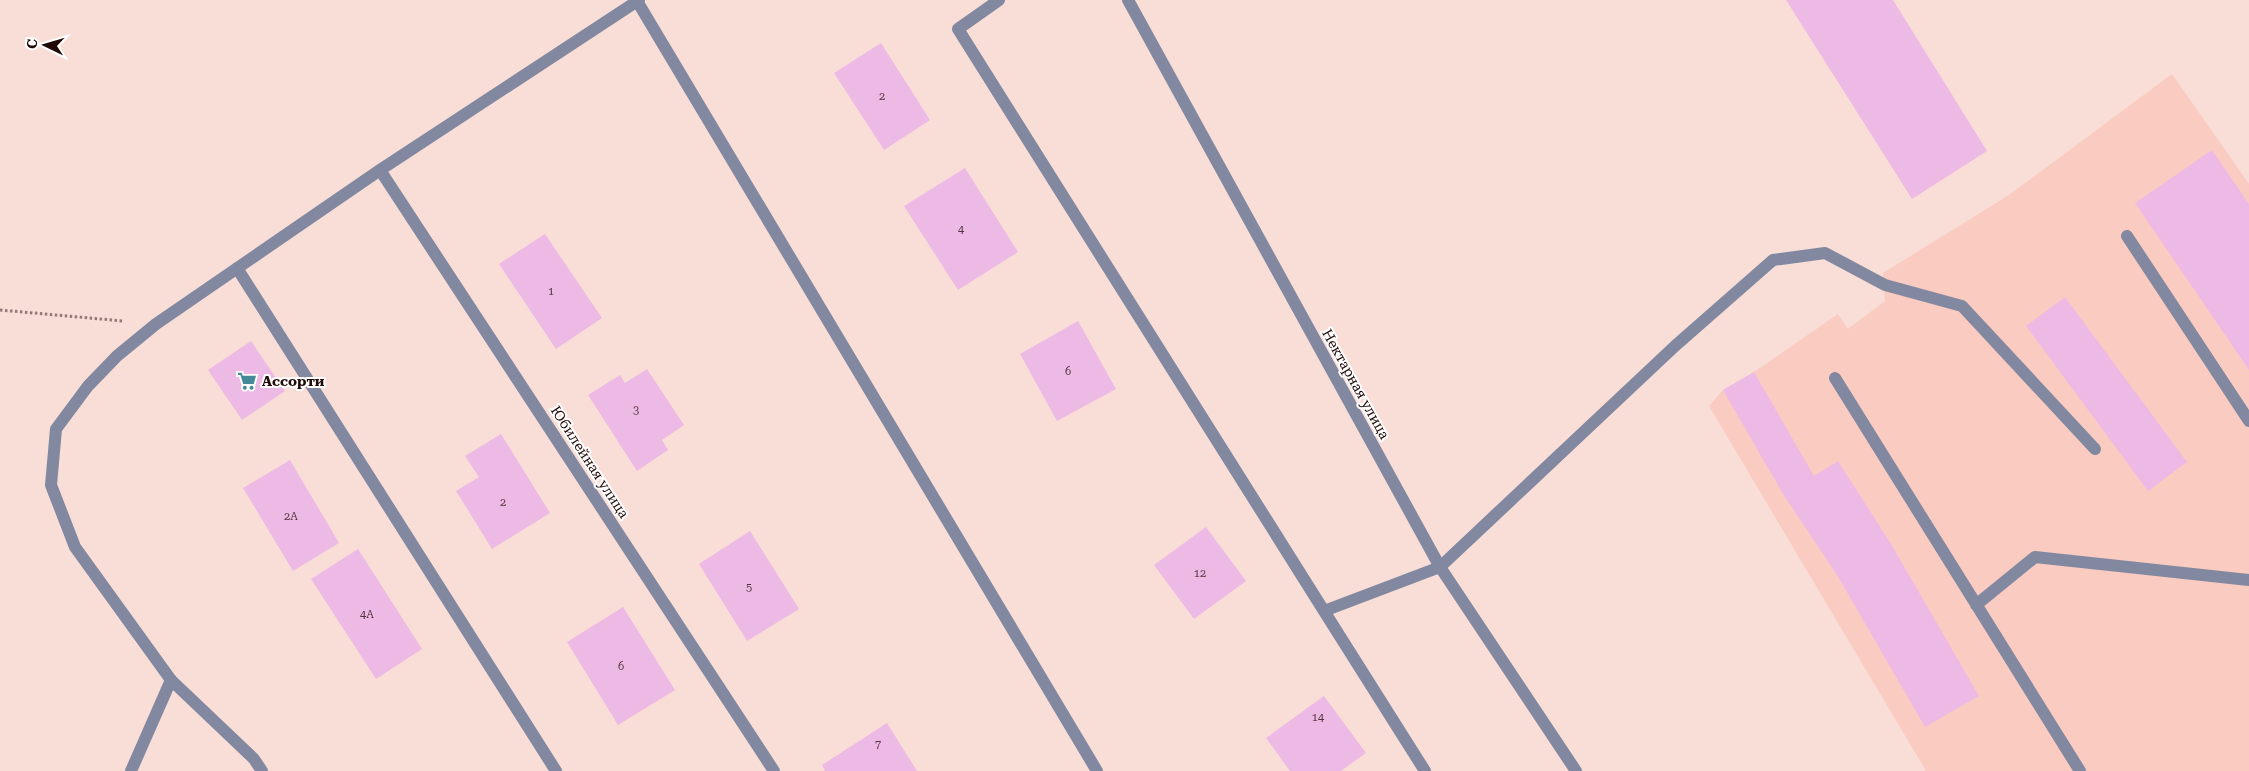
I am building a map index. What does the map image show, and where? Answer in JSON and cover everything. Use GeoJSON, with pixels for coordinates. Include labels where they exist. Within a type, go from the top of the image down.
{"type":"FeatureCollection","features":[{"type":"Feature","properties":{"kind":"street"},"geometry":{"type":"LineString","coordinates":[[262,771],[254,759],[172,680],[75,547],[51,485],[56,429],[88,386],[117,356],[156,324],[380,170],[638,0],[1097,771]]}},
{"type":"Feature","properties":{"kind":"street"},"geometry":{"type":"LineString","coordinates":[[999,0],[958,29],[1425,771]]}},
{"type":"Feature","properties":{"kind":"street","name":"Нектарная улица"},"geometry":{"type":"LineString","coordinates":[[1128,0],[1440,567],[1576,771]]}},
{"type":"Feature","properties":{"kind":"street","name":"Юбилейная улица"},"geometry":{"type":"LineString","coordinates":[[380,170],[774,771]]}},
{"type":"Feature","properties":{"kind":"street"},"geometry":{"type":"LineString","coordinates":[[2127,236],[2249,421]]}},
{"type":"Feature","properties":{"kind":"street"},"geometry":{"type":"LineString","coordinates":[[1324,611],[1440,567],[1675,346],[1773,260],[1825,253],[1885,285],[1962,306],[2095,449]]}},
{"type":"Feature","properties":{"kind":"street"},"geometry":{"type":"LineString","coordinates":[[237,268],[556,771]]}},
{"type":"Feature","properties":{"kind":"street"},"geometry":{"type":"LineString","coordinates":[[1835,378],[2080,771]]}},
{"type":"Feature","properties":{"kind":"street"},"geometry":{"type":"LineString","coordinates":[[1976,605],[2035,557],[2249,580]]}},
{"type":"Feature","properties":{"kind":"street"},"geometry":{"type":"LineString","coordinates":[[132,771],[172,680]]}},
{"type":"Feature","properties":{"kind":"path"},"geometry":{"type":"LineString","coordinates":[[0,310],[156,324]]}},
{"type":"Feature","properties":{"kind":"shaded area"},"geometry":{"type":"Polygon","coordinates":[[[2172,74],[2249,184],[2249,771],[1926,771],[1709,406],[1723,390],[1754,372],[1838,314],[1848,329],[1885,301],[1883,273],[2009,195],[2172,74]]]}},
{"type":"Feature","properties":{"kind":"building"},"geometry":{"type":"Polygon","coordinates":[[[1786,0],[1893,0],[1987,151],[1912,199],[1786,0]]]}},
{"type":"Feature","properties":{"kind":"building"},"geometry":{"type":"Polygon","coordinates":[[[881,43],[930,120],[884,150],[834,73],[881,43]]]}},
{"type":"Feature","properties":{"kind":"building"},"geometry":{"type":"Polygon","coordinates":[[[2212,150],[2249,204],[2249,370],[2135,203],[2212,150]]]}},
{"type":"Feature","properties":{"kind":"building"},"geometry":{"type":"Polygon","coordinates":[[[965,168],[1018,252],[958,290],[904,206],[965,168]]]}},
{"type":"Feature","properties":{"kind":"building"},"geometry":{"type":"Polygon","coordinates":[[[545,234],[602,318],[556,349],[499,264],[545,234]]]}},
{"type":"Feature","properties":{"kind":"building"},"geometry":{"type":"Polygon","coordinates":[[[2065,297],[2187,462],[2148,491],[2026,326],[2065,297]]]}},
{"type":"Feature","properties":{"kind":"building"},"geometry":{"type":"Polygon","coordinates":[[[1078,321],[1116,389],[1057,421],[1020,354],[1078,321]]]}},
{"type":"Feature","properties":{"kind":"building","name":"Ассорти"},"geometry":{"type":"Polygon","coordinates":[[[251,341],[285,391],[242,420],[208,370],[251,341]]]}},
{"type":"Feature","properties":{"kind":"building"},"geometry":{"type":"Polygon","coordinates":[[[647,369],[684,425],[662,440],[668,450],[637,471],[588,395],[620,375],[625,383],[647,369]]]}},
{"type":"Feature","properties":{"kind":"building"},"geometry":{"type":"Polygon","coordinates":[[[1754,372],[1814,476],[1838,461],[1891,544],[1979,696],[1925,727],[1837,575],[1783,494],[1723,390],[1754,372]]]}},
{"type":"Feature","properties":{"kind":"building"},"geometry":{"type":"Polygon","coordinates":[[[501,434],[550,513],[492,549],[456,491],[479,477],[465,456],[501,434]]]}},
{"type":"Feature","properties":{"kind":"building"},"geometry":{"type":"Polygon","coordinates":[[[290,460],[339,543],[293,571],[243,488],[290,460]]]}},
{"type":"Feature","properties":{"kind":"building"},"geometry":{"type":"Polygon","coordinates":[[[1206,527],[1246,581],[1194,619],[1154,565],[1206,527]]]}},
{"type":"Feature","properties":{"kind":"building"},"geometry":{"type":"Polygon","coordinates":[[[750,531],[799,609],[747,641],[699,564],[750,531]]]}},
{"type":"Feature","properties":{"kind":"building"},"geometry":{"type":"Polygon","coordinates":[[[358,549],[422,649],[376,679],[311,579],[358,549]]]}},
{"type":"Feature","properties":{"kind":"building"},"geometry":{"type":"Polygon","coordinates":[[[623,607],[675,690],[618,725],[567,642],[623,607]]]}},
{"type":"Feature","properties":{"kind":"building"},"geometry":{"type":"Polygon","coordinates":[[[1324,696],[1366,753],[1341,771],[1290,771],[1266,738],[1324,696]]]}},
{"type":"Feature","properties":{"kind":"building"},"geometry":{"type":"Polygon","coordinates":[[[887,723],[917,771],[825,771],[822,765],[887,723]]]}},
{"type":"Feature","properties":{"kind":"place","name":"Ассорти"},"geometry":{"type":"Point","coordinates":[247,381]}}]}
